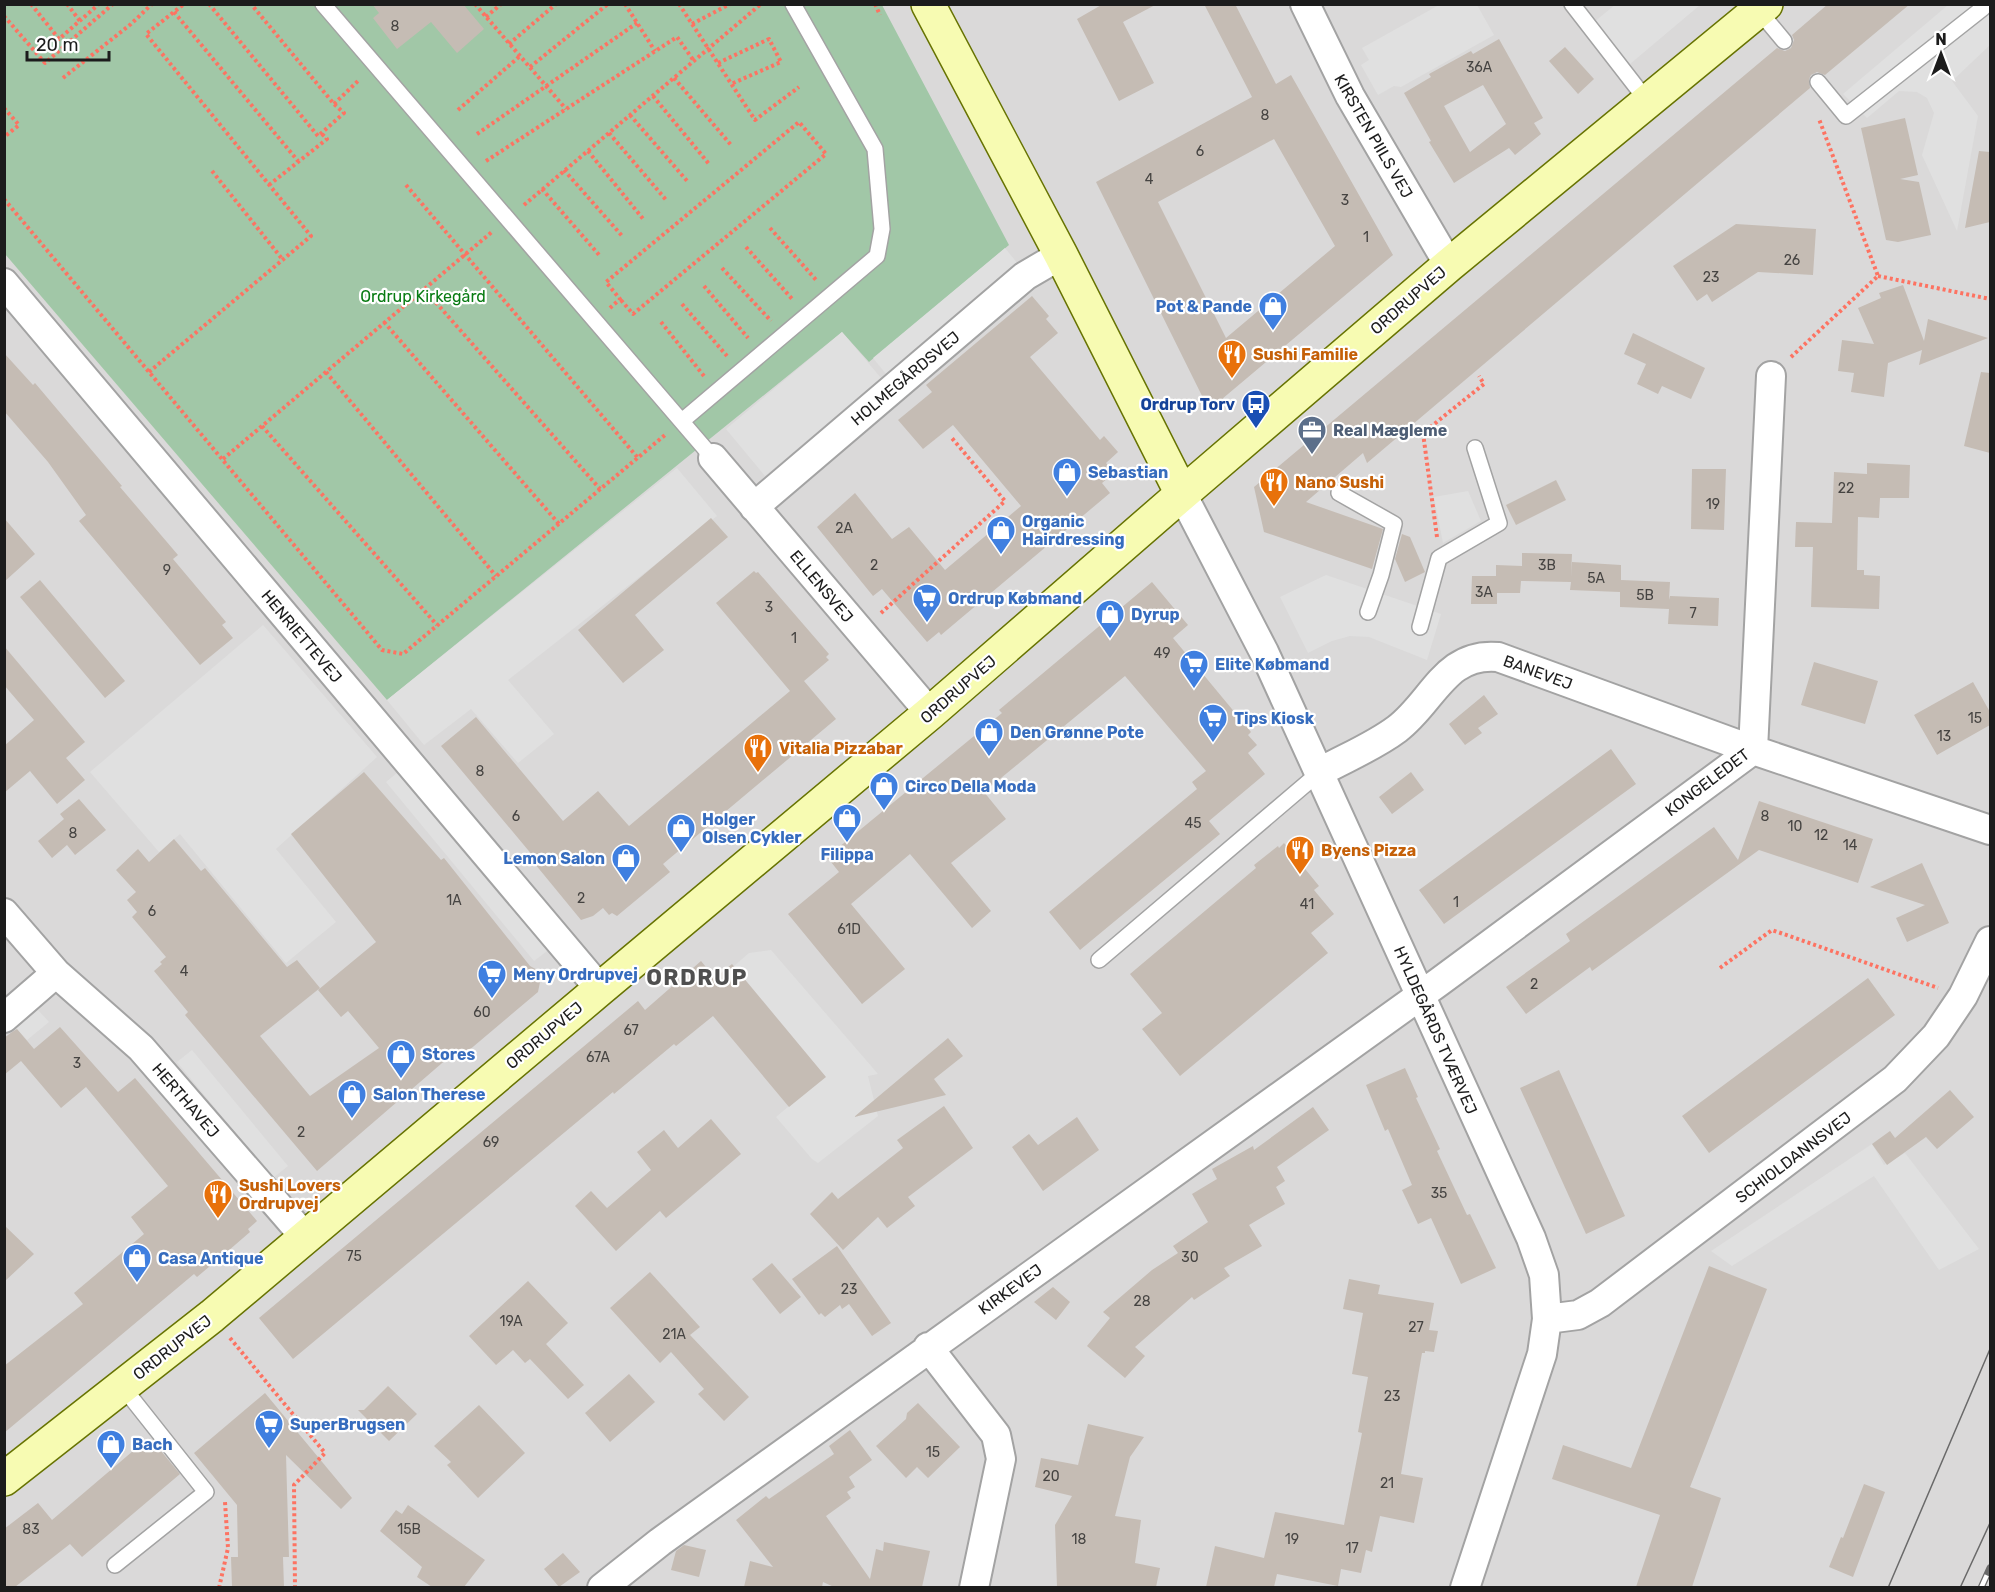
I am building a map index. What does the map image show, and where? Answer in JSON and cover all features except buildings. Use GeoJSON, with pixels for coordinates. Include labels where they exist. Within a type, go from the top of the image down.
{"type":"FeatureCollection","features":[{"type":"Feature","properties":{"kind":"street"},"geometry":{"type":"LineString","coordinates":[[928,4],[1061,255],[1182,494]]}},
{"type":"Feature","properties":{"kind":"street","name":"KIRSTEN PIILS VEJ"},"geometry":{"type":"LineString","coordinates":[[1305,4],[1350,96],[1449,265]]}},
{"type":"Feature","properties":{"kind":"street","name":"ORDRUPVEJ"},"geometry":{"type":"LineString","coordinates":[[4,1479],[212,1316],[930,713],[1449,265],[1763,8]]}},
{"type":"Feature","properties":{"kind":"street","name":"HOLMEGÅRDSVEJ"},"geometry":{"type":"LineString","coordinates":[[754,507],[1025,276],[1061,255]]}},
{"type":"Feature","properties":{"kind":"street","name":"HENRIETTEVEJ"},"geometry":{"type":"LineString","coordinates":[[4,283],[600,988]]}},
{"type":"Feature","properties":{"kind":"street","name":"KONGELEDET"},"geometry":{"type":"LineString","coordinates":[[1420,995],[1752,750],[1771,376]]}},
{"type":"Feature","properties":{"kind":"street","name":"ELLENSVEJ"},"geometry":{"type":"LineString","coordinates":[[713,458],[930,713]]}},
{"type":"Feature","properties":{"kind":"street","name":"HYLDEGÅRDS TVÆRVEJ"},"geometry":{"type":"LineString","coordinates":[[1182,494],[1264,652],[1320,772],[1531,1238],[1544,1275],[1547,1319],[1542,1354],[1465,1587]]}},
{"type":"Feature","properties":{"kind":"street","name":"BANEVEJ"},"geometry":{"type":"LineString","coordinates":[[1320,772],[1378,742],[1400,727],[1457,666],[1473,658],[1498,657],[1752,750],[1990,830]]}},
{"type":"Feature","properties":{"kind":"street","name":"HERTHAVEJ"},"geometry":{"type":"LineString","coordinates":[[4,913],[56,973],[141,1048],[305,1237]]}},
{"type":"Feature","properties":{"kind":"street","name":"SCHIOLDANNSVEJ"},"geometry":{"type":"LineString","coordinates":[[1547,1319],[1578,1315],[1600,1303],[1895,1080],[1936,1036],[1963,996],[1990,941]]}},
{"type":"Feature","properties":{"kind":"street"},"geometry":{"type":"LineString","coordinates":[[4,1018],[56,973]]}},
{"type":"Feature","properties":{"kind":"street","name":"KIRKEVEJ"},"geometry":{"type":"LineString","coordinates":[[602,1587],[660,1542],[928,1347],[1420,995]]}},
{"type":"Feature","properties":{"kind":"street"},"geometry":{"type":"LineString","coordinates":[[928,1347],[996,1435],[1001,1459],[974,1587]]}},
{"type":"Feature","properties":{"kind":"lane"},"geometry":{"type":"LineString","coordinates":[[323,4],[713,458]]}},
{"type":"Feature","properties":{"kind":"lane"},"geometry":{"type":"LineString","coordinates":[[682,421],[877,256],[882,229],[875,149],[793,4]]}},
{"type":"Feature","properties":{"kind":"lane"},"geometry":{"type":"LineString","coordinates":[[1572,4],[1648,102]]}},
{"type":"Feature","properties":{"kind":"lane"},"geometry":{"type":"LineString","coordinates":[[1763,8],[1784,41]]}},
{"type":"Feature","properties":{"kind":"lane"},"geometry":{"type":"LineString","coordinates":[[1821,86],[1846,116],[1983,8]]}},
{"type":"Feature","properties":{"kind":"lane"},"geometry":{"type":"LineString","coordinates":[[1420,627],[1439,558],[1499,523],[1475,448]]}},
{"type":"Feature","properties":{"kind":"lane"},"geometry":{"type":"LineString","coordinates":[[1339,493],[1394,524],[1381,575],[1368,612]]}},
{"type":"Feature","properties":{"kind":"lane","name":"BANEVEJ"},"geometry":{"type":"LineString","coordinates":[[1099,960],[1320,772]]}},
{"type":"Feature","properties":{"kind":"lane"},"geometry":{"type":"LineString","coordinates":[[115,1564],[206,1492],[122,1386]]}},
{"type":"Feature","properties":{"kind":"path"},"geometry":{"type":"LineString","coordinates":[[31,4],[59,39],[99,4]]}},
{"type":"Feature","properties":{"kind":"path"},"geometry":{"type":"LineString","coordinates":[[67,4],[80,21]]}},
{"type":"Feature","properties":{"kind":"path"},"geometry":{"type":"LineString","coordinates":[[4,16],[45,63],[113,4]]}},
{"type":"Feature","properties":{"kind":"path"},"geometry":{"type":"LineString","coordinates":[[63,78],[131,24],[152,4]]}},
{"type":"Feature","properties":{"kind":"path"},"geometry":{"type":"LineString","coordinates":[[149,372],[311,236],[146,34],[184,4]]}},
{"type":"Feature","properties":{"kind":"path"},"geometry":{"type":"LineString","coordinates":[[209,4],[318,136],[344,112],[334,104],[251,4]]}},
{"type":"Feature","properties":{"kind":"path"},"geometry":{"type":"LineString","coordinates":[[475,4],[566,109]]}},
{"type":"Feature","properties":{"kind":"path"},"geometry":{"type":"LineString","coordinates":[[486,17],[501,4]]}},
{"type":"Feature","properties":{"kind":"path"},"geometry":{"type":"LineString","coordinates":[[509,44],[556,4]]}},
{"type":"Feature","properties":{"kind":"path"},"geometry":{"type":"LineString","coordinates":[[530,68],[608,4]]}},
{"type":"Feature","properties":{"kind":"path"},"geometry":{"type":"LineString","coordinates":[[625,4],[655,51]]}},
{"type":"Feature","properties":{"kind":"path"},"geometry":{"type":"LineString","coordinates":[[679,4],[755,120],[799,87]]}},
{"type":"Feature","properties":{"kind":"path"},"geometry":{"type":"LineString","coordinates":[[692,24],[730,4]]}},
{"type":"Feature","properties":{"kind":"path"},"geometry":{"type":"LineString","coordinates":[[875,4],[880,15]]}},
{"type":"Feature","properties":{"kind":"path"},"geometry":{"type":"LineString","coordinates":[[174,12],[298,161]]}},
{"type":"Feature","properties":{"kind":"path"},"geometry":{"type":"LineString","coordinates":[[477,134],[637,23]]}},
{"type":"Feature","properties":{"kind":"path"},"geometry":{"type":"LineString","coordinates":[[468,173],[677,37],[694,61]]}},
{"type":"Feature","properties":{"kind":"path"},"geometry":{"type":"LineString","coordinates":[[718,63],[769,39],[781,62],[731,84]]}},
{"type":"Feature","properties":{"kind":"path"},"geometry":{"type":"LineString","coordinates":[[458,110],[520,56]]}},
{"type":"Feature","properties":{"kind":"path"},"geometry":{"type":"LineString","coordinates":[[334,104],[375,65]]}},
{"type":"Feature","properties":{"kind":"path"},"geometry":{"type":"LineString","coordinates":[[674,78],[731,145]]}},
{"type":"Feature","properties":{"kind":"path"},"geometry":{"type":"LineString","coordinates":[[1821,86],[1812,99],[1878,276]]}},
{"type":"Feature","properties":{"kind":"path"},"geometry":{"type":"LineString","coordinates":[[652,96],[709,164]]}},
{"type":"Feature","properties":{"kind":"path"},"geometry":{"type":"LineString","coordinates":[[4,108],[19,125],[4,136]]}},
{"type":"Feature","properties":{"kind":"path"},"geometry":{"type":"LineString","coordinates":[[630,115],[687,182]]}},
{"type":"Feature","properties":{"kind":"path"},"geometry":{"type":"LineString","coordinates":[[799,122],[826,154],[633,314],[620,299],[606,282],[799,122]]}},
{"type":"Feature","properties":{"kind":"path"},"geometry":{"type":"LineString","coordinates":[[269,185],[327,139],[321,133]]}},
{"type":"Feature","properties":{"kind":"path"},"geometry":{"type":"LineString","coordinates":[[609,133],[667,201]]}},
{"type":"Feature","properties":{"kind":"path"},"geometry":{"type":"LineString","coordinates":[[588,151],[644,220]]}},
{"type":"Feature","properties":{"kind":"path"},"geometry":{"type":"LineString","coordinates":[[564,170],[623,237]]}},
{"type":"Feature","properties":{"kind":"path"},"geometry":{"type":"LineString","coordinates":[[212,171],[284,260]]}},
{"type":"Feature","properties":{"kind":"path"},"geometry":{"type":"LineString","coordinates":[[406,185],[638,458]]}},
{"type":"Feature","properties":{"kind":"path"},"geometry":{"type":"LineString","coordinates":[[542,189],[600,256]]}},
{"type":"Feature","properties":{"kind":"path"},"geometry":{"type":"LineString","coordinates":[[4,199],[382,650],[403,654],[682,421]]}},
{"type":"Feature","properties":{"kind":"path"},"geometry":{"type":"LineString","coordinates":[[770,228],[830,296]]}},
{"type":"Feature","properties":{"kind":"path"},"geometry":{"type":"LineString","coordinates":[[746,247],[806,316]]}},
{"type":"Feature","properties":{"kind":"path"},"geometry":{"type":"LineString","coordinates":[[722,268],[784,335]]}},
{"type":"Feature","properties":{"kind":"path"},"geometry":{"type":"LineString","coordinates":[[1878,276],[1990,299]]}},
{"type":"Feature","properties":{"kind":"path"},"geometry":{"type":"LineString","coordinates":[[1771,376],[1878,276]]}},
{"type":"Feature","properties":{"kind":"path"},"geometry":{"type":"LineString","coordinates":[[704,286],[762,354]]}},
{"type":"Feature","properties":{"kind":"path"},"geometry":{"type":"LineString","coordinates":[[424,289],[600,489]]}},
{"type":"Feature","properties":{"kind":"path"},"geometry":{"type":"LineString","coordinates":[[595,320],[620,299]]}},
{"type":"Feature","properties":{"kind":"path"},"geometry":{"type":"LineString","coordinates":[[682,304],[741,372]]}},
{"type":"Feature","properties":{"kind":"path"},"geometry":{"type":"LineString","coordinates":[[384,322],[559,524]]}},
{"type":"Feature","properties":{"kind":"path"},"geometry":{"type":"LineString","coordinates":[[661,322],[717,392]]}},
{"type":"Feature","properties":{"kind":"path"},"geometry":{"type":"LineString","coordinates":[[326,372],[496,576]]}},
{"type":"Feature","properties":{"kind":"path"},"geometry":{"type":"LineString","coordinates":[[1439,558],[1423,433],[1484,384],[1479,376]]}},
{"type":"Feature","properties":{"kind":"path"},"geometry":{"type":"LineString","coordinates":[[262,426],[437,625]]}},
{"type":"Feature","properties":{"kind":"path"},"geometry":{"type":"LineString","coordinates":[[860,631],[1005,501],[951,437]]}},
{"type":"Feature","properties":{"kind":"path"},"geometry":{"type":"LineString","coordinates":[[1720,968],[1772,930],[1963,996]]}},
{"type":"Feature","properties":{"kind":"path"},"geometry":{"type":"LineString","coordinates":[[212,1316],[325,1453],[294,1485],[295,1587]]}},
{"type":"Feature","properties":{"kind":"path"},"geometry":{"type":"LineString","coordinates":[[219,1587],[228,1548],[225,1500]]}},
{"type":"Feature","properties":{"kind":"shaded area"},"geometry":{"type":"Polygon","coordinates":[[[5,5],[1990,5],[1990,1587],[5,1587],[5,5]]]}},
{"type":"Feature","properties":{"kind":"shaded area"},"geometry":{"type":"Polygon","coordinates":[[[1439,5],[1477,5],[1494,35],[1401,87],[1394,86],[1378,95],[1361,65],[1369,60],[1362,48],[1439,5]]]}},
{"type":"Feature","properties":{"kind":"shaded area"},"geometry":{"type":"Polygon","coordinates":[[[1615,5],[1700,5],[1630,64],[1594,22],[1615,5]]]}},
{"type":"Feature","properties":{"kind":"shaded area"},"geometry":{"type":"Polygon","coordinates":[[[1948,5],[1990,5],[1990,45],[1952,81],[1978,116],[1957,231],[1922,155],[1934,113],[1927,98],[1917,92],[1899,91],[1867,118],[1843,94],[1948,5]]]}},
{"type":"Feature","properties":{"kind":"shaded area"},"geometry":{"type":"Polygon","coordinates":[[[1005,248],[1018,264],[886,374],[873,358],[1005,248]]]}},
{"type":"Feature","properties":{"kind":"shaded area"},"geometry":{"type":"Polygon","coordinates":[[[842,332],[881,378],[765,476],[726,429],[842,332]]]}},
{"type":"Feature","properties":{"kind":"shaded area"},"geometry":{"type":"Polygon","coordinates":[[[677,468],[717,516],[508,680],[554,734],[518,763],[471,709],[424,745],[387,700],[677,468]]]}},
{"type":"Feature","properties":{"kind":"shaded area"},"geometry":{"type":"Polygon","coordinates":[[[1468,491],[1481,521],[1443,543],[1434,497],[1468,491]]]}},
{"type":"Feature","properties":{"kind":"shaded area"},"geometry":{"type":"Polygon","coordinates":[[[1326,575],[1441,614],[1427,660],[1369,637],[1350,636],[1332,641],[1308,653],[1280,597],[1326,575]]]}},
{"type":"Feature","properties":{"kind":"shaded area"},"geometry":{"type":"Polygon","coordinates":[[[263,625],[377,757],[276,849],[336,922],[286,963],[180,834],[159,852],[90,772],[263,625]]]}},
{"type":"Feature","properties":{"kind":"shaded area"},"geometry":{"type":"Polygon","coordinates":[[[403,768],[551,948],[534,961],[386,782],[403,768]]]}},
{"type":"Feature","properties":{"kind":"shaded area"},"geometry":{"type":"Polygon","coordinates":[[[771,950],[878,1074],[868,1076],[878,1116],[818,1163],[776,1117],[825,1076],[734,966],[749,953],[771,950]]]}},
{"type":"Feature","properties":{"kind":"shaded area"},"geometry":{"type":"Polygon","coordinates":[[[38,1010],[49,1022],[27,1040],[16,1028],[38,1010]]]}},
{"type":"Feature","properties":{"kind":"shaded area"},"geometry":{"type":"Polygon","coordinates":[[[192,1050],[288,1166],[273,1178],[177,1062],[192,1050]]]}},
{"type":"Feature","properties":{"kind":"shaded area"},"geometry":{"type":"Polygon","coordinates":[[[1872,1144],[1884,1165],[1905,1153],[1979,1249],[1939,1270],[1874,1176],[1732,1266],[1711,1251],[1872,1144]]]}},
{"type":"Feature","properties":{"kind":"green space","name":"Ordrup Kirkegård"},"geometry":{"type":"Polygon","coordinates":[[[4,5],[882,5],[1009,245],[869,362],[842,332],[387,700],[5,254],[4,5]]]}},
{"type":"Feature","properties":{"kind":"tram line"},"geometry":{"type":"LineString","coordinates":[[1888,1588],[1990,1349]]}},
{"type":"Feature","properties":{"kind":"tram line"},"geometry":{"type":"LineString","coordinates":[[1960,1588],[1990,1523]]}},
{"type":"Feature","properties":{"kind":"railway"},"geometry":{"type":"LineString","coordinates":[[1981,1588],[1990,1568]]}},
{"type":"Feature","properties":{"kind":"place","name":"Pot & Pande"},"geometry":{"type":"Point","coordinates":[1273,332]}},
{"type":"Feature","properties":{"kind":"place","name":"Sushi Familie"},"geometry":{"type":"Point","coordinates":[1232,380]}},
{"type":"Feature","properties":{"kind":"place","name":"Ordrup Torv"},"geometry":{"type":"Point","coordinates":[1256,430]}},
{"type":"Feature","properties":{"kind":"place","name":"Real Mægleme"},"geometry":{"type":"Point","coordinates":[1312,456]}},
{"type":"Feature","properties":{"kind":"place","name":"Sebastian"},"geometry":{"type":"Point","coordinates":[1067,498]}},
{"type":"Feature","properties":{"kind":"place","name":"Nano Sushi"},"geometry":{"type":"Point","coordinates":[1274,508]}},
{"type":"Feature","properties":{"kind":"place","name":"Organic Hairdressing"},"geometry":{"type":"Point","coordinates":[1001,556]}},
{"type":"Feature","properties":{"kind":"place","name":"Ordrup Købmand"},"geometry":{"type":"Point","coordinates":[927,624]}},
{"type":"Feature","properties":{"kind":"place","name":"Dyrup"},"geometry":{"type":"Point","coordinates":[1110,640]}},
{"type":"Feature","properties":{"kind":"place","name":"Elite Købmand"},"geometry":{"type":"Point","coordinates":[1194,690]}},
{"type":"Feature","properties":{"kind":"place","name":"Tips Kiosk"},"geometry":{"type":"Point","coordinates":[1213,744]}},
{"type":"Feature","properties":{"kind":"place","name":"Den Grønne Pote"},"geometry":{"type":"Point","coordinates":[989,758]}},
{"type":"Feature","properties":{"kind":"place","name":"Vitalia Pizzabar"},"geometry":{"type":"Point","coordinates":[758,774]}},
{"type":"Feature","properties":{"kind":"place","name":"Circo Della Moda"},"geometry":{"type":"Point","coordinates":[884,812]}},
{"type":"Feature","properties":{"kind":"place","name":"Filippa"},"geometry":{"type":"Point","coordinates":[847,844]}},
{"type":"Feature","properties":{"kind":"place","name":"Holger Olsen Cykler"},"geometry":{"type":"Point","coordinates":[681,854]}},
{"type":"Feature","properties":{"kind":"place","name":"Byens Pizza"},"geometry":{"type":"Point","coordinates":[1300,876]}},
{"type":"Feature","properties":{"kind":"place","name":"Lemon Salon"},"geometry":{"type":"Point","coordinates":[626,884]}},
{"type":"Feature","properties":{"kind":"place","name":"Meny Ordrupvej"},"geometry":{"type":"Point","coordinates":[492,1000]}},
{"type":"Feature","properties":{"kind":"place","name":"Stores"},"geometry":{"type":"Point","coordinates":[401,1080]}},
{"type":"Feature","properties":{"kind":"place","name":"Salon Therese"},"geometry":{"type":"Point","coordinates":[352,1120]}},
{"type":"Feature","properties":{"kind":"place","name":"Sushi Lovers Ordrupvej"},"geometry":{"type":"Point","coordinates":[218,1220]}},
{"type":"Feature","properties":{"kind":"place","name":"Casa Antique"},"geometry":{"type":"Point","coordinates":[137,1284]}},
{"type":"Feature","properties":{"kind":"place","name":"SuperBrugsen"},"geometry":{"type":"Point","coordinates":[269,1450]}},
{"type":"Feature","properties":{"kind":"place","name":"Bach"},"geometry":{"type":"Point","coordinates":[111,1470]}},
{"type":"Feature","properties":{"kind":"district","name":"ORDRUP"},"geometry":{"type":"Point","coordinates":[697,977]}}]}
